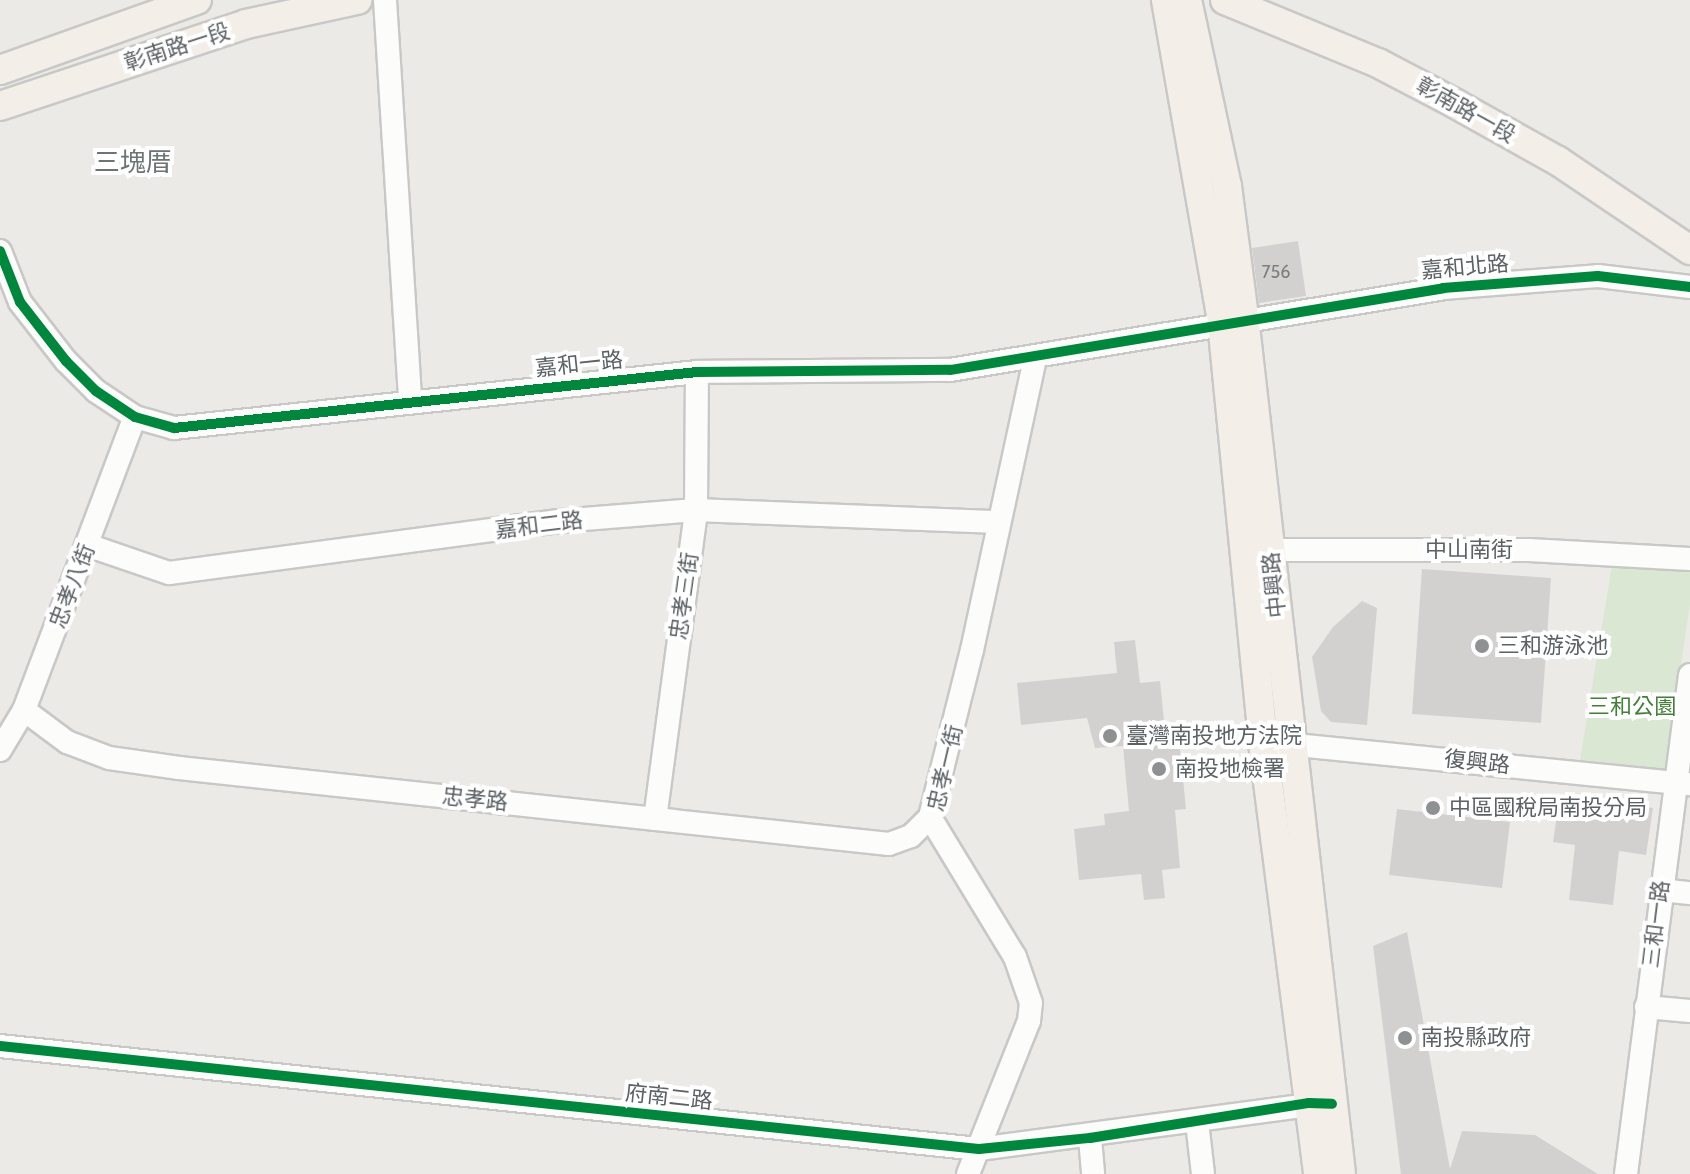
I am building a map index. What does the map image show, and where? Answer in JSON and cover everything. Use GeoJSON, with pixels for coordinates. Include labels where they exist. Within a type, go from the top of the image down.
{"type":"FeatureCollection","features":[{"type":"Feature","properties":{"kind":"main road","name":"彰南路一段"},"geometry":{"type":"LineString","coordinates":[[0,70],[197,0]]}},
{"type":"Feature","properties":{"kind":"main road","name":"彰南路一段"},"geometry":{"type":"LineString","coordinates":[[0,106],[246,24],[357,0]]}},
{"type":"Feature","properties":{"kind":"main road","name":"中興路"},"geometry":{"type":"LineString","coordinates":[[1166,0],[1233,320]]}},
{"type":"Feature","properties":{"kind":"main road","name":"中興路"},"geometry":{"type":"LineString","coordinates":[[1187,0],[1227,186],[1233,320],[1258,550],[1291,744],[1321,1103],[1318,1174]]}},
{"type":"Feature","properties":{"kind":"main road","name":"彰南路一段"},"geometry":{"type":"LineString","coordinates":[[1225,0],[1378,63],[1450,101],[1558,161],[1690,250]]}},
{"type":"Feature","properties":{"kind":"main road","name":"中興路"},"geometry":{"type":"LineString","coordinates":[[1258,550],[1263,743],[1321,1103],[1341,1174]]}},
{"type":"Feature","properties":{"kind":"street"},"geometry":{"type":"LineString","coordinates":[[385,0],[410,401]]}},
{"type":"Feature","properties":{"kind":"street","name":"嘉和一路"},"geometry":{"type":"LineString","coordinates":[[0,251],[20,302],[39,331],[96,391],[135,417],[184,427],[697,372],[950,370],[1035,359],[1233,320]]}},
{"type":"Feature","properties":{"kind":"street","name":"嘉和北路"},"geometry":{"type":"LineString","coordinates":[[1233,320],[1443,288],[1583,277],[1690,287]]}},
{"type":"Feature","properties":{"kind":"street","name":"忠孝一街"},"geometry":{"type":"LineString","coordinates":[[968,1174],[1029,1021],[1029,987],[930,817],[1035,359]]}},
{"type":"Feature","properties":{"kind":"street","name":"忠孝三街"},"geometry":{"type":"LineString","coordinates":[[655,819],[696,510],[697,372]]}},
{"type":"Feature","properties":{"kind":"street","name":"忠孝八街"},"geometry":{"type":"LineString","coordinates":[[0,750],[24,710],[135,417]]}},
{"type":"Feature","properties":{"kind":"street","name":"嘉和二路"},"geometry":{"type":"LineString","coordinates":[[87,545],[169,573],[559,521],[696,510],[998,522]]}},
{"type":"Feature","properties":{"kind":"street","name":"中山南街"},"geometry":{"type":"LineString","coordinates":[[1258,550],[1529,550],[1690,559]]}},
{"type":"Feature","properties":{"kind":"street","name":"三和一路"},"geometry":{"type":"LineString","coordinates":[[1626,1174],[1660,890],[1683,783],[1690,675]]}},
{"type":"Feature","properties":{"kind":"street","name":"忠孝路"},"geometry":{"type":"LineString","coordinates":[[24,710],[67,742],[109,758],[889,844],[911,836],[930,817]]}},
{"type":"Feature","properties":{"kind":"street","name":"復興路"},"geometry":{"type":"LineString","coordinates":[[1263,743],[1683,783]]}},
{"type":"Feature","properties":{"kind":"street"},"geometry":{"type":"LineString","coordinates":[[1660,890],[1690,893]]}},
{"type":"Feature","properties":{"kind":"street"},"geometry":{"type":"LineString","coordinates":[[1646,1007],[1690,1011]]}},
{"type":"Feature","properties":{"kind":"street","name":"府南二路"},"geometry":{"type":"LineString","coordinates":[[0,1046],[979,1149],[1090,1138],[1321,1103]]}},
{"type":"Feature","properties":{"kind":"street"},"geometry":{"type":"LineString","coordinates":[[1197,1122],[1203,1174]]}},
{"type":"Feature","properties":{"kind":"street"},"geometry":{"type":"LineString","coordinates":[[1090,1138],[1093,1174]]}},
{"type":"Feature","properties":{"kind":"green space","name":"三和公園"},"geometry":{"type":"Polygon","coordinates":[[[1613,559],[1690,565],[1690,604],[1665,770],[1580,760],[1613,559]]]}},
{"type":"Feature","properties":{"kind":"building"},"geometry":{"type":"Polygon","coordinates":[[[1298,241],[1306,296],[1259,303],[1252,248],[1298,241]]]}},
{"type":"Feature","properties":{"kind":"building","name":"三和游泳池"},"geometry":{"type":"Polygon","coordinates":[[[1422,569],[1551,578],[1541,723],[1412,714],[1422,569]]]}},
{"type":"Feature","properties":{"kind":"building"},"geometry":{"type":"Polygon","coordinates":[[[1362,601],[1377,608],[1367,725],[1331,722],[1321,711],[1312,657],[1333,627],[1362,601]]]}},
{"type":"Feature","properties":{"kind":"building"},"geometry":{"type":"Polygon","coordinates":[[[1135,640],[1140,683],[1160,681],[1166,741],[1179,739],[1186,809],[1175,810],[1180,868],[1162,870],[1165,898],[1144,900],[1141,874],[1079,880],[1074,829],[1105,825],[1104,814],[1129,811],[1123,746],[1095,748],[1087,718],[1021,725],[1017,683],[1117,673],[1114,642],[1135,640]]]}},
{"type":"Feature","properties":{"kind":"building"},"geometry":{"type":"Polygon","coordinates":[[[1560,795],[1653,808],[1646,855],[1619,851],[1613,905],[1569,900],[1575,845],[1553,842],[1560,795]]]}},
{"type":"Feature","properties":{"kind":"building"},"geometry":{"type":"Polygon","coordinates":[[[1397,809],[1510,822],[1502,888],[1389,875],[1397,809]]]}},
{"type":"Feature","properties":{"kind":"building","name":"南投縣政府"},"geometry":{"type":"Polygon","coordinates":[[[1407,932],[1450,1169],[1462,1131],[1535,1135],[1598,1174],[1401,1174],[1373,946],[1407,932]]]}},
{"type":"Feature","properties":{"kind":"cycle path"},"geometry":{"type":"LineString","coordinates":[[0,251],[20,302],[66,361],[96,391],[135,417],[174,428],[697,372],[950,370],[1443,288],[1598,276],[1690,287]]}},
{"type":"Feature","properties":{"kind":"cycle path"},"geometry":{"type":"LineString","coordinates":[[0,1046],[979,1149],[1090,1138],[1309,1103],[1332,1104]]}},
{"type":"Feature","properties":{"kind":"place","name":"三和游泳池"},"geometry":{"type":"Point","coordinates":[1482,646]}},
{"type":"Feature","properties":{"kind":"place","name":"臺灣南投地方法院"},"geometry":{"type":"Point","coordinates":[1110,736]}},
{"type":"Feature","properties":{"kind":"place","name":"南投地檢署"},"geometry":{"type":"Point","coordinates":[1159,769]}},
{"type":"Feature","properties":{"kind":"place","name":"中區國稅局南投分局"},"geometry":{"type":"Point","coordinates":[1433,808]}},
{"type":"Feature","properties":{"kind":"place","name":"南投縣政府"},"geometry":{"type":"Point","coordinates":[1405,1038]}},
{"type":"Feature","properties":{"kind":"district","name":"三塊厝"},"geometry":{"type":"Point","coordinates":[133,163]}}]}
